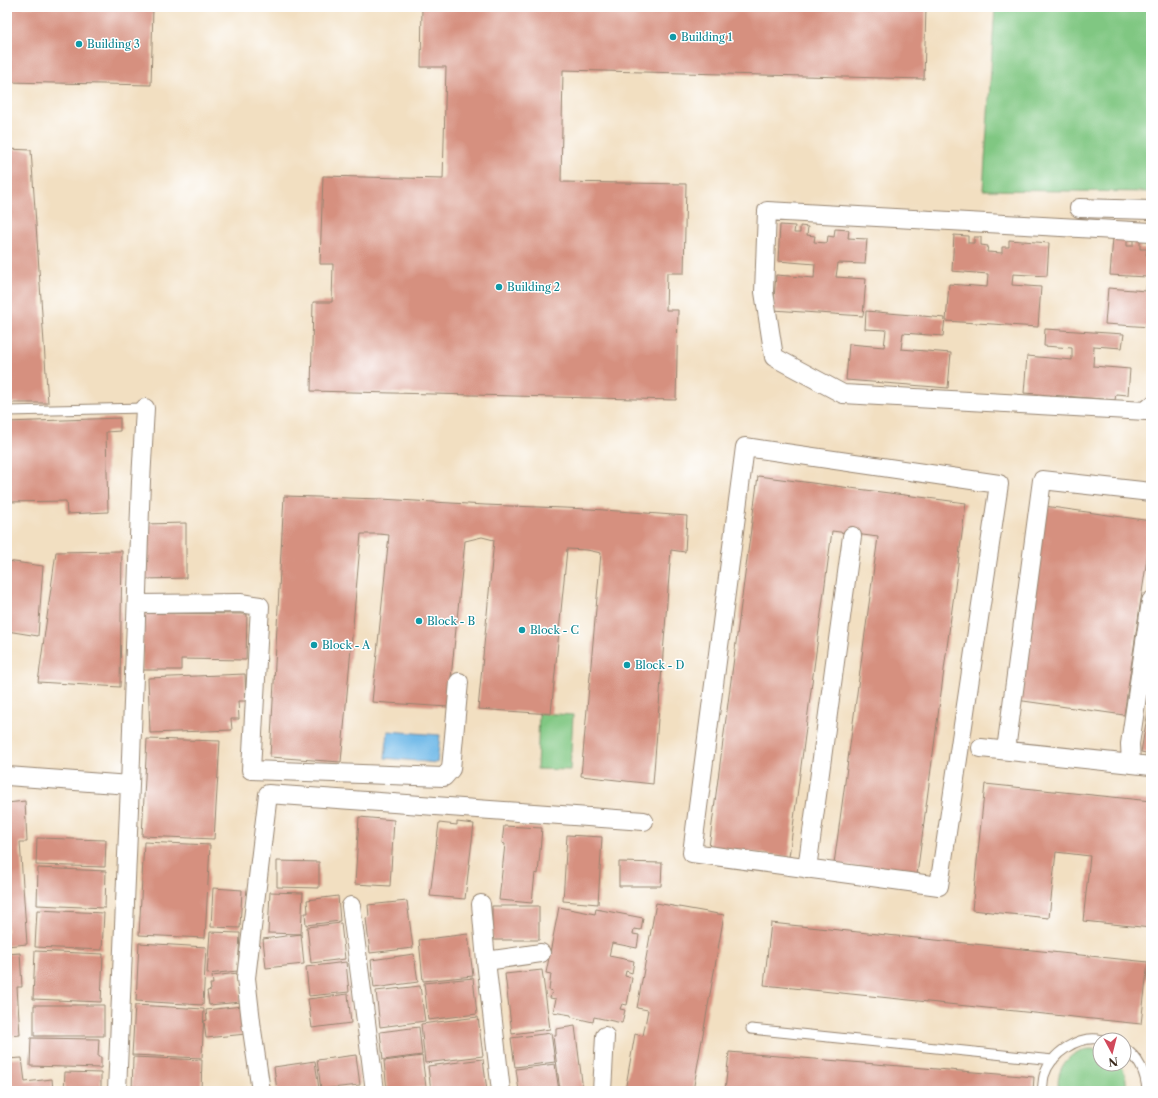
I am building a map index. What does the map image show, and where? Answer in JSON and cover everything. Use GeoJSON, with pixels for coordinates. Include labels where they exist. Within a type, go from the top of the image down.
{"type":"FeatureCollection","features":[{"type":"Feature","properties":{"kind":"street"},"geometry":{"type":"LineString","coordinates":[[1079,208],[1151,210]]}},
{"type":"Feature","properties":{"kind":"street"},"geometry":{"type":"LineString","coordinates":[[1151,232],[767,211],[764,292],[774,357],[843,394],[1146,411],[1151,406]]}},
{"type":"Feature","properties":{"kind":"street"},"geometry":{"type":"LineString","coordinates":[[117,1091],[145,408]]}},
{"type":"Feature","properties":{"kind":"street"},"geometry":{"type":"LineString","coordinates":[[746,447],[999,484],[970,747],[939,886],[807,869],[692,853],[746,447]]}},
{"type":"Feature","properties":{"kind":"street"},"geometry":{"type":"LineString","coordinates":[[1006,750],[1042,480],[1151,492]]}},
{"type":"Feature","properties":{"kind":"street"},"geometry":{"type":"LineString","coordinates":[[807,869],[852,536]]}},
{"type":"Feature","properties":{"kind":"street"},"geometry":{"type":"LineString","coordinates":[[1131,764],[1130,744],[1151,600]]}},
{"type":"Feature","properties":{"kind":"street"},"geometry":{"type":"LineString","coordinates":[[137,604],[240,603],[265,606],[251,770],[444,777],[451,769],[459,682]]}},
{"type":"Feature","properties":{"kind":"street"},"geometry":{"type":"LineString","coordinates":[[970,747],[1151,766]]}},
{"type":"Feature","properties":{"kind":"street"},"geometry":{"type":"LineString","coordinates":[[7,776],[130,785]]}},
{"type":"Feature","properties":{"kind":"street"},"geometry":{"type":"LineString","coordinates":[[261,1091],[246,978],[268,794],[644,821]]}},
{"type":"Feature","properties":{"kind":"street"},"geometry":{"type":"LineString","coordinates":[[481,904],[501,1091]]}},
{"type":"Feature","properties":{"kind":"street"},"geometry":{"type":"LineString","coordinates":[[351,906],[375,1091]]}},
{"type":"Feature","properties":{"kind":"street"},"geometry":{"type":"LineString","coordinates":[[486,961],[541,953]]}},
{"type":"Feature","properties":{"kind":"street"},"geometry":{"type":"LineString","coordinates":[[602,1091],[605,1036]]}},
{"type":"Feature","properties":{"kind":"lane"},"geometry":{"type":"LineString","coordinates":[[7,411],[145,408]]}},
{"type":"Feature","properties":{"kind":"lane"},"geometry":{"type":"LineString","coordinates":[[751,1029],[1052,1060]]}},
{"type":"Feature","properties":{"kind":"lane"},"geometry":{"type":"LineString","coordinates":[[1042,1091],[1044,1075],[1052,1060],[1065,1048],[1081,1041],[1092,1040]]}},
{"type":"Feature","properties":{"kind":"lane"},"geometry":{"type":"LineString","coordinates":[[1132,1054],[1141,1065],[1146,1081],[1147,1091]]}},
{"type":"Feature","properties":{"kind":"green space"},"geometry":{"type":"Polygon","coordinates":[[[995,7],[1151,7],[1151,192],[983,190],[995,7]]]}},
{"type":"Feature","properties":{"kind":"green space"},"geometry":{"type":"Polygon","coordinates":[[[539,713],[573,715],[570,770],[537,769],[539,713]]]}},
{"type":"Feature","properties":{"kind":"green space"},"geometry":{"type":"Polygon","coordinates":[[[1092,1049],[1092,1072],[1124,1072],[1126,1077],[1125,1091],[1059,1091],[1058,1079],[1065,1063],[1073,1055],[1084,1050],[1092,1049]]]}},
{"type":"Feature","properties":{"kind":"water"},"geometry":{"type":"Polygon","coordinates":[[[388,731],[440,735],[437,763],[385,758],[388,731]]]}},
{"type":"Feature","properties":{"kind":"building","name":"Building 3"},"geometry":{"type":"Polygon","coordinates":[[[7,7],[153,7],[151,85],[7,82],[7,7]]]}},
{"type":"Feature","properties":{"kind":"building","name":"Building 2"},"geometry":{"type":"Polygon","coordinates":[[[422,7],[926,7],[924,79],[563,70],[561,182],[686,184],[684,273],[667,273],[666,310],[678,310],[676,400],[311,391],[313,302],[332,302],[333,264],[320,264],[323,176],[443,179],[446,67],[421,67],[422,7]]]}},
{"type":"Feature","properties":{"kind":"building"},"geometry":{"type":"Polygon","coordinates":[[[7,149],[31,150],[48,403],[7,403],[7,149]]]}},
{"type":"Feature","properties":{"kind":"building"},"geometry":{"type":"Polygon","coordinates":[[[780,225],[795,226],[794,233],[800,233],[800,226],[808,227],[807,235],[815,236],[814,242],[827,243],[828,236],[834,237],[835,229],[849,230],[848,238],[867,239],[865,264],[838,263],[836,277],[866,279],[863,316],[773,310],[776,275],[814,278],[815,264],[778,261],[780,225]]]}},
{"type":"Feature","properties":{"kind":"building"},"geometry":{"type":"Polygon","coordinates":[[[954,235],[968,236],[968,243],[974,243],[974,237],[981,237],[981,245],[988,246],[987,252],[1002,253],[1002,247],[1009,247],[1009,240],[1049,243],[1047,276],[1013,274],[1012,285],[1041,287],[1038,327],[946,321],[949,284],[987,287],[988,274],[952,271],[954,235]]]}},
{"type":"Feature","properties":{"kind":"building"},"geometry":{"type":"Polygon","coordinates":[[[1113,238],[1127,239],[1127,246],[1133,246],[1133,240],[1140,241],[1140,249],[1147,249],[1146,255],[1151,256],[1151,327],[1105,324],[1108,288],[1146,291],[1147,277],[1110,275],[1113,238]]]}},
{"type":"Feature","properties":{"kind":"building"},"geometry":{"type":"Polygon","coordinates":[[[866,311],[945,318],[943,336],[903,333],[901,349],[951,353],[948,388],[846,380],[849,344],[884,347],[886,330],[865,329],[866,311]]]}},
{"type":"Feature","properties":{"kind":"building"},"geometry":{"type":"Polygon","coordinates":[[[1045,329],[1124,334],[1122,348],[1094,346],[1093,366],[1130,369],[1128,395],[1116,394],[1115,400],[1024,393],[1027,356],[1072,360],[1072,348],[1044,346],[1045,329]]]}},
{"type":"Feature","properties":{"kind":"building"},"geometry":{"type":"Polygon","coordinates":[[[120,418],[120,431],[106,432],[108,512],[67,514],[66,501],[7,502],[7,422],[120,418]]]}},
{"type":"Feature","properties":{"kind":"building"},"geometry":{"type":"Polygon","coordinates":[[[758,476],[966,503],[917,875],[834,864],[878,537],[832,531],[789,857],[709,847],[758,476]]]}},
{"type":"Feature","properties":{"kind":"building"},"geometry":{"type":"Polygon","coordinates":[[[284,496],[590,509],[687,516],[685,552],[671,550],[653,784],[581,776],[601,553],[587,550],[567,549],[551,714],[478,709],[494,540],[482,537],[465,541],[448,707],[372,702],[389,535],[361,534],[341,762],[270,757],[284,496]]]}},
{"type":"Feature","properties":{"kind":"building"},"geometry":{"type":"Polygon","coordinates":[[[1044,506],[1151,521],[1151,531],[1124,715],[1016,700],[1044,506]]]}},
{"type":"Feature","properties":{"kind":"building"},"geometry":{"type":"Polygon","coordinates":[[[186,523],[186,578],[145,579],[144,524],[186,523]]]}},
{"type":"Feature","properties":{"kind":"building"},"geometry":{"type":"Polygon","coordinates":[[[122,551],[120,687],[38,682],[56,552],[122,551]]]}},
{"type":"Feature","properties":{"kind":"building"},"geometry":{"type":"Polygon","coordinates":[[[7,561],[43,566],[38,636],[7,631],[7,561]]]}},
{"type":"Feature","properties":{"kind":"building"},"geometry":{"type":"Polygon","coordinates":[[[143,613],[247,614],[246,660],[181,659],[181,670],[142,670],[143,613]]]}},
{"type":"Feature","properties":{"kind":"building"},"geometry":{"type":"Polygon","coordinates":[[[245,674],[246,701],[238,701],[239,719],[231,719],[232,730],[150,733],[148,678],[245,674]]]}},
{"type":"Feature","properties":{"kind":"building"},"geometry":{"type":"Polygon","coordinates":[[[1151,699],[1151,754],[1141,752],[1151,699]]]}},
{"type":"Feature","properties":{"kind":"building"},"geometry":{"type":"Polygon","coordinates":[[[147,739],[220,741],[214,839],[142,836],[147,739]]]}},
{"type":"Feature","properties":{"kind":"building"},"geometry":{"type":"Polygon","coordinates":[[[985,784],[1151,801],[1151,928],[1083,921],[1090,856],[1056,852],[1049,918],[972,910],[985,784]]]}},
{"type":"Feature","properties":{"kind":"building"},"geometry":{"type":"Polygon","coordinates":[[[25,801],[27,842],[20,842],[27,944],[7,946],[7,803],[25,801]]]}},
{"type":"Feature","properties":{"kind":"building"},"geometry":{"type":"Polygon","coordinates":[[[359,817],[394,820],[390,886],[355,884],[359,817]]]}},
{"type":"Feature","properties":{"kind":"building"},"geometry":{"type":"Polygon","coordinates":[[[457,822],[474,824],[465,899],[430,896],[439,823],[457,825],[457,822]]]}},
{"type":"Feature","properties":{"kind":"building"},"geometry":{"type":"Polygon","coordinates":[[[504,826],[542,828],[538,874],[535,873],[532,903],[499,900],[505,844],[502,843],[504,826]]]}},
{"type":"Feature","properties":{"kind":"building"},"geometry":{"type":"Polygon","coordinates":[[[567,835],[602,837],[598,904],[563,901],[567,835]]]}},
{"type":"Feature","properties":{"kind":"building"},"geometry":{"type":"Polygon","coordinates":[[[37,838],[106,840],[105,867],[36,865],[37,838]]]}},
{"type":"Feature","properties":{"kind":"building"},"geometry":{"type":"Polygon","coordinates":[[[144,842],[210,845],[205,938],[139,935],[144,842]]]}},
{"type":"Feature","properties":{"kind":"building"},"geometry":{"type":"Polygon","coordinates":[[[277,861],[319,862],[319,888],[277,887],[277,861]]]}},
{"type":"Feature","properties":{"kind":"building"},"geometry":{"type":"Polygon","coordinates":[[[619,862],[662,863],[661,886],[619,886],[619,862]]]}},
{"type":"Feature","properties":{"kind":"building"},"geometry":{"type":"Polygon","coordinates":[[[38,868],[106,871],[105,908],[37,905],[38,868]]]}},
{"type":"Feature","properties":{"kind":"building"},"geometry":{"type":"Polygon","coordinates":[[[213,888],[242,890],[240,928],[211,927],[213,888]]]}},
{"type":"Feature","properties":{"kind":"building"},"geometry":{"type":"Polygon","coordinates":[[[270,892],[303,893],[301,934],[268,933],[270,892]]]}},
{"type":"Feature","properties":{"kind":"building"},"geometry":{"type":"Polygon","coordinates":[[[338,896],[340,921],[306,925],[305,913],[308,913],[307,900],[338,896]]]}},
{"type":"Feature","properties":{"kind":"building"},"geometry":{"type":"Polygon","coordinates":[[[407,901],[413,948],[370,953],[366,918],[369,917],[368,905],[407,901]]]}},
{"type":"Feature","properties":{"kind":"building"},"geometry":{"type":"Polygon","coordinates":[[[656,903],[724,915],[693,1091],[625,1091],[635,1034],[643,1036],[648,1010],[637,1008],[656,903]]]}},
{"type":"Feature","properties":{"kind":"building"},"geometry":{"type":"Polygon","coordinates":[[[492,906],[539,906],[539,940],[492,940],[492,906]]]}},
{"type":"Feature","properties":{"kind":"building"},"geometry":{"type":"Polygon","coordinates":[[[559,907],[595,914],[596,909],[643,918],[641,930],[634,929],[633,934],[639,935],[637,948],[612,943],[609,956],[634,961],[632,973],[626,971],[625,976],[632,978],[627,1005],[622,1004],[620,1009],[625,1010],[622,1023],[594,1017],[593,1022],[571,1017],[571,1015],[553,1012],[556,999],[550,998],[552,991],[549,990],[551,974],[546,973],[559,907]]]}},
{"type":"Feature","properties":{"kind":"building"},"geometry":{"type":"Polygon","coordinates":[[[37,910],[104,913],[102,950],[35,947],[37,910]]]}},
{"type":"Feature","properties":{"kind":"building"},"geometry":{"type":"Polygon","coordinates":[[[341,923],[345,959],[311,963],[307,927],[341,923]]]}},
{"type":"Feature","properties":{"kind":"building"},"geometry":{"type":"Polygon","coordinates":[[[771,923],[1148,962],[1141,1024],[764,985],[771,923]]]}},
{"type":"Feature","properties":{"kind":"building"},"geometry":{"type":"Polygon","coordinates":[[[210,932],[240,933],[238,971],[207,974],[210,932]]]}},
{"type":"Feature","properties":{"kind":"building"},"geometry":{"type":"Polygon","coordinates":[[[301,934],[304,964],[266,968],[263,939],[301,934]]]}},
{"type":"Feature","properties":{"kind":"building"},"geometry":{"type":"Polygon","coordinates":[[[468,934],[473,976],[423,981],[419,940],[468,934]]]}},
{"type":"Feature","properties":{"kind":"building"},"geometry":{"type":"Polygon","coordinates":[[[139,943],[206,947],[203,1005],[136,1001],[139,943]]]}},
{"type":"Feature","properties":{"kind":"building"},"geometry":{"type":"Polygon","coordinates":[[[35,951],[103,954],[101,1002],[33,999],[35,951]]]}},
{"type":"Feature","properties":{"kind":"building"},"geometry":{"type":"Polygon","coordinates":[[[20,953],[22,987],[17,987],[20,1035],[7,1036],[7,954],[20,953]]]}},
{"type":"Feature","properties":{"kind":"building"},"geometry":{"type":"Polygon","coordinates":[[[414,954],[418,982],[374,988],[371,960],[414,954]]]}},
{"type":"Feature","properties":{"kind":"building"},"geometry":{"type":"Polygon","coordinates":[[[346,962],[349,992],[309,996],[306,967],[346,962]]]}},
{"type":"Feature","properties":{"kind":"building"},"geometry":{"type":"Polygon","coordinates":[[[542,970],[550,1029],[512,1034],[505,974],[542,970]]]}},
{"type":"Feature","properties":{"kind":"building"},"geometry":{"type":"Polygon","coordinates":[[[238,973],[241,1002],[209,1005],[207,991],[211,990],[210,984],[213,984],[212,976],[238,973]]]}},
{"type":"Feature","properties":{"kind":"building"},"geometry":{"type":"Polygon","coordinates":[[[473,978],[477,1014],[428,1020],[424,983],[473,978]]]}},
{"type":"Feature","properties":{"kind":"building"},"geometry":{"type":"Polygon","coordinates":[[[420,986],[425,1021],[380,1027],[376,991],[420,986]]]}},
{"type":"Feature","properties":{"kind":"building"},"geometry":{"type":"Polygon","coordinates":[[[348,994],[351,1023],[312,1028],[308,999],[348,994]]]}},
{"type":"Feature","properties":{"kind":"building"},"geometry":{"type":"Polygon","coordinates":[[[34,1005],[104,1005],[104,1036],[34,1036],[34,1005]]]}},
{"type":"Feature","properties":{"kind":"building"},"geometry":{"type":"Polygon","coordinates":[[[135,1005],[204,1009],[202,1058],[132,1055],[135,1005]]]}},
{"type":"Feature","properties":{"kind":"building"},"geometry":{"type":"Polygon","coordinates":[[[242,1006],[246,1034],[206,1038],[204,1021],[207,1020],[206,1010],[242,1006]]]}},
{"type":"Feature","properties":{"kind":"building"},"geometry":{"type":"Polygon","coordinates":[[[478,1017],[483,1056],[425,1063],[421,1024],[478,1017]]]}},
{"type":"Feature","properties":{"kind":"building"},"geometry":{"type":"Polygon","coordinates":[[[575,1026],[583,1090],[560,1091],[553,1036],[556,1036],[556,1029],[575,1026]]]}},
{"type":"Feature","properties":{"kind":"building"},"geometry":{"type":"Polygon","coordinates":[[[419,1027],[422,1055],[383,1060],[380,1032],[419,1027]]]}},
{"type":"Feature","properties":{"kind":"building"},"geometry":{"type":"Polygon","coordinates":[[[551,1033],[555,1062],[515,1067],[511,1038],[551,1033]]]}},
{"type":"Feature","properties":{"kind":"building"},"geometry":{"type":"Polygon","coordinates":[[[31,1038],[99,1039],[98,1057],[101,1057],[101,1068],[30,1066],[31,1038]]]}},
{"type":"Feature","properties":{"kind":"building"},"geometry":{"type":"Polygon","coordinates":[[[729,1052],[1034,1077],[1033,1091],[725,1091],[729,1052]]]}},
{"type":"Feature","properties":{"kind":"building"},"geometry":{"type":"Polygon","coordinates":[[[356,1055],[360,1085],[321,1089],[317,1060],[356,1055]]]}},
{"type":"Feature","properties":{"kind":"building"},"geometry":{"type":"Polygon","coordinates":[[[422,1056],[426,1087],[387,1091],[384,1061],[422,1056]]]}},
{"type":"Feature","properties":{"kind":"building"},"geometry":{"type":"Polygon","coordinates":[[[133,1057],[202,1060],[201,1091],[132,1091],[133,1057]]]}},
{"type":"Feature","properties":{"kind":"building"},"geometry":{"type":"Polygon","coordinates":[[[22,1058],[25,1082],[52,1079],[53,1091],[7,1091],[7,1059],[22,1058]]]}},
{"type":"Feature","properties":{"kind":"building"},"geometry":{"type":"Polygon","coordinates":[[[483,1059],[487,1091],[431,1091],[428,1066],[483,1059]]]}},
{"type":"Feature","properties":{"kind":"building"},"geometry":{"type":"Polygon","coordinates":[[[315,1061],[319,1089],[277,1091],[274,1067],[315,1061]]]}},
{"type":"Feature","properties":{"kind":"building"},"geometry":{"type":"Polygon","coordinates":[[[555,1064],[559,1091],[519,1091],[516,1069],[555,1064]]]}},
{"type":"Feature","properties":{"kind":"building"},"geometry":{"type":"Polygon","coordinates":[[[65,1072],[101,1073],[101,1091],[64,1091],[65,1072]]]}},
{"type":"Feature","properties":{"kind":"place","name":"Building 1"},"geometry":{"type":"Point","coordinates":[673,37]}},
{"type":"Feature","properties":{"kind":"place","name":"Building 3"},"geometry":{"type":"Point","coordinates":[79,44]}},
{"type":"Feature","properties":{"kind":"place","name":"Building 2"},"geometry":{"type":"Point","coordinates":[499,287]}},
{"type":"Feature","properties":{"kind":"place","name":"Block - B"},"geometry":{"type":"Point","coordinates":[419,621]}},
{"type":"Feature","properties":{"kind":"place","name":"Block - C"},"geometry":{"type":"Point","coordinates":[522,630]}},
{"type":"Feature","properties":{"kind":"place","name":"Block - A"},"geometry":{"type":"Point","coordinates":[314,645]}},
{"type":"Feature","properties":{"kind":"place","name":"Block - D"},"geometry":{"type":"Point","coordinates":[627,665]}}]}
